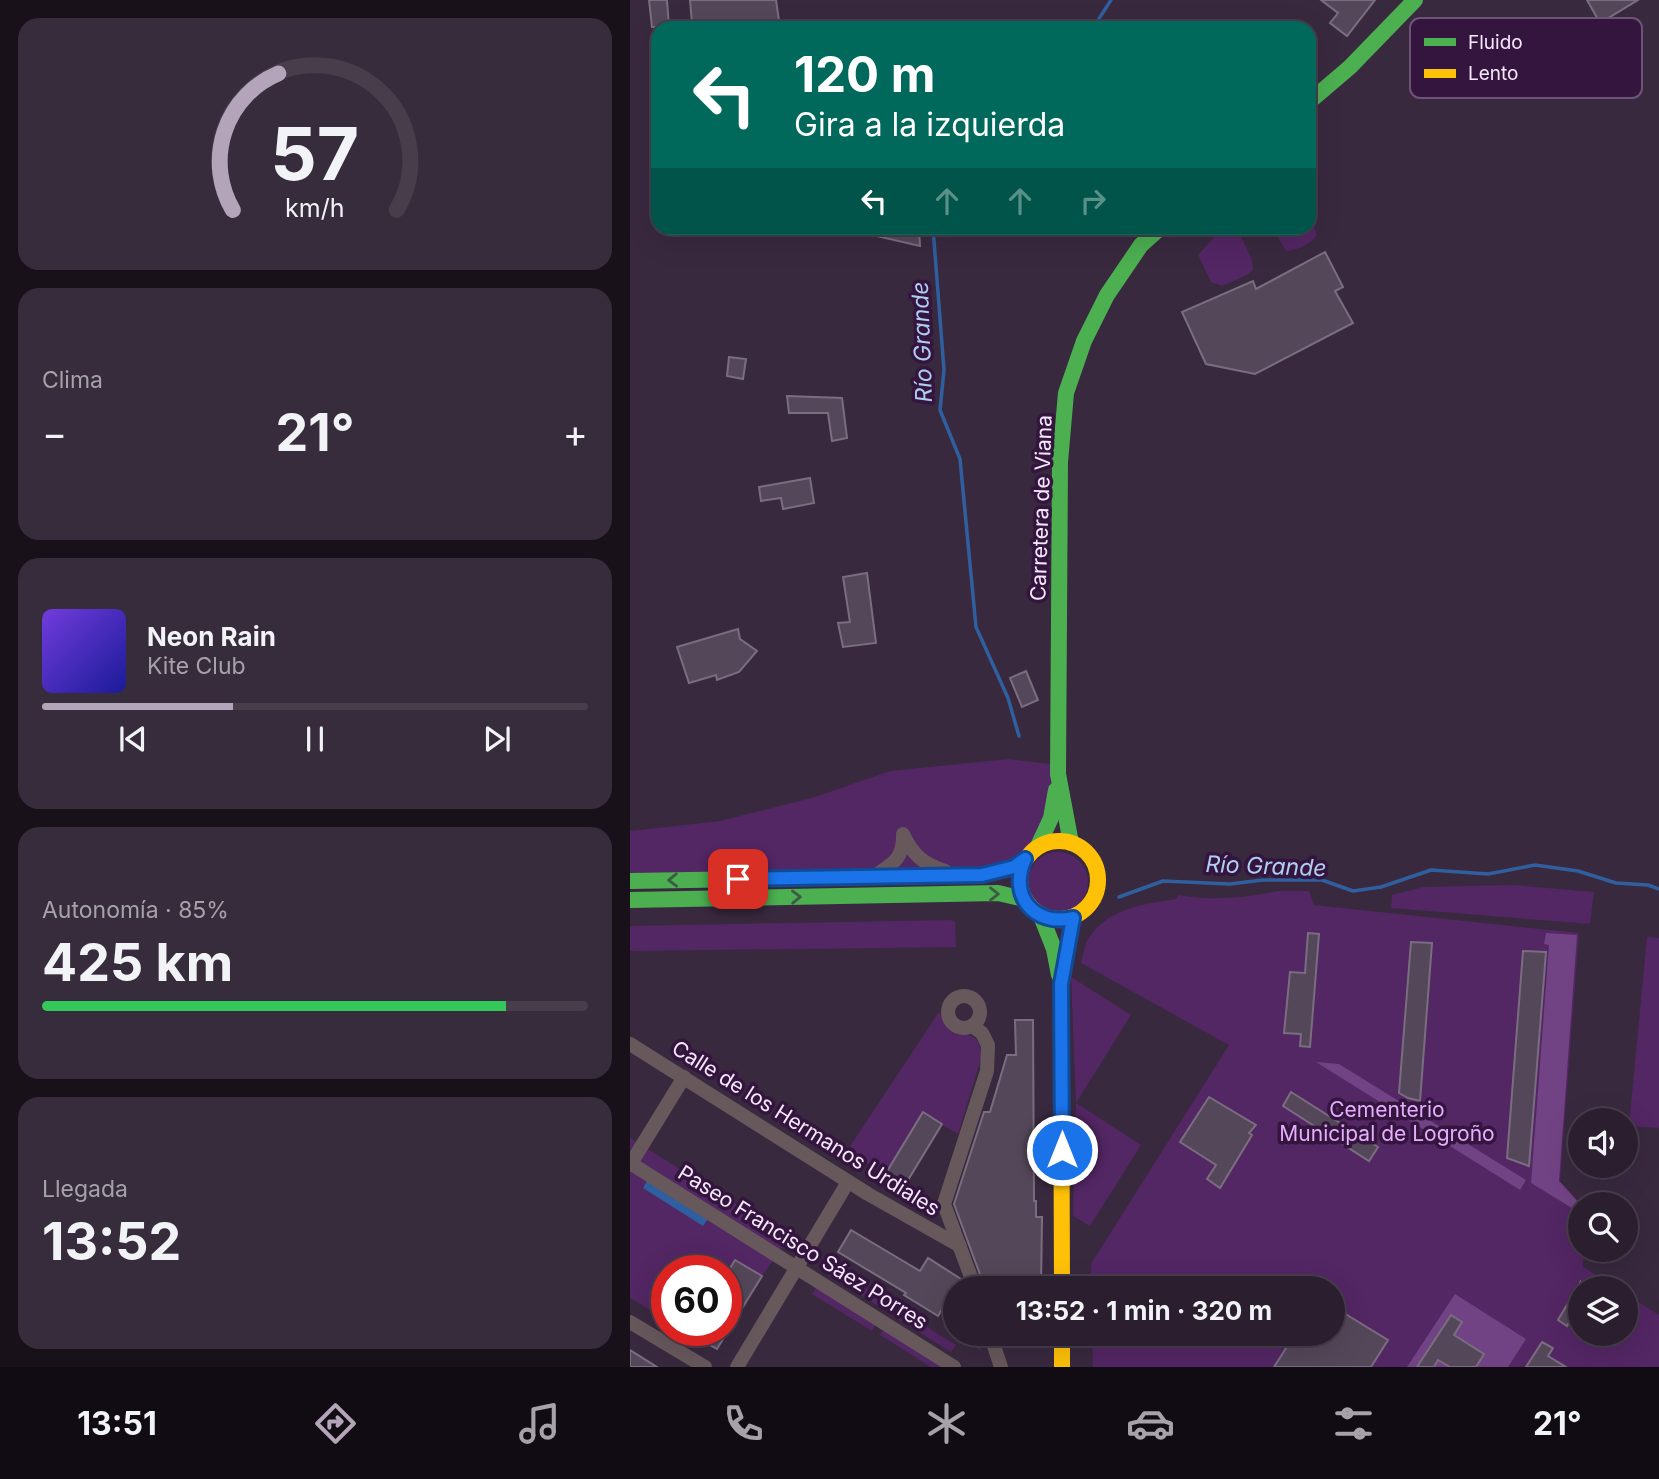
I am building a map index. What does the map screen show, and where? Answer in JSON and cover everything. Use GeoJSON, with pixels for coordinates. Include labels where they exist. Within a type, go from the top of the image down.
{"type":"FeatureCollection","features":[{"type":"Feature","properties":{"kind":"main road"},"geometry":{"type":"LineString","coordinates":[[1316,96],[1350,67],[1415,0]]}},
{"type":"Feature","properties":{"kind":"main road","name":"Carretera de Viana"},"geometry":{"type":"LineString","coordinates":[[1038,846],[1051,818],[1058,774],[1060,461],[1066,393],[1084,341],[1107,295],[1141,245],[1152,235]]}},
{"type":"Feature","properties":{"kind":"main road","name":"Carretera de Viana"},"geometry":{"type":"LineString","coordinates":[[1058,774],[1071,843]]}},
{"type":"Feature","properties":{"kind":"main road"},"geometry":{"type":"LineString","coordinates":[[630,881],[982,875],[1014,867],[1038,846],[1060,841],[1082,848],[1091,856],[1099,879],[1092,903],[1073,918],[1062,920],[1041,916]]}},
{"type":"Feature","properties":{"kind":"main road"},"geometry":{"type":"LineString","coordinates":[[1025,859],[1019,879],[1024,899],[1041,916],[1054,949],[1061,984]]}},
{"type":"Feature","properties":{"kind":"main road"},"geometry":{"type":"LineString","coordinates":[[630,900],[998,893],[1024,899]]}},
{"type":"Feature","properties":{"kind":"main road"},"geometry":{"type":"LineString","coordinates":[[1062,1276],[1061,984],[1073,918]]}},
{"type":"Feature","properties":{"kind":"main road"},"geometry":{"type":"LineString","coordinates":[[1062,1346],[1062,1367]]}},
{"type":"Feature","properties":{"kind":"street"},"geometry":{"type":"LineString","coordinates":[[874,876],[893,864],[903,852],[902,834],[920,860],[956,875]]}},
{"type":"Feature","properties":{"kind":"street"},"geometry":{"type":"LineString","coordinates":[[971,1276],[944,1204],[987,1071],[988,1045],[982,1033],[972,1026]]}},
{"type":"Feature","properties":{"kind":"street","name":"Calle de los Hermanos Urdiales"},"geometry":{"type":"LineString","coordinates":[[630,1044],[848,1182],[960,1247]]}},
{"type":"Feature","properties":{"kind":"street"},"geometry":{"type":"LineString","coordinates":[[630,1164],[684,1077]]}},
{"type":"Feature","properties":{"kind":"street","name":"Paseo Francisco Sáez Porres"},"geometry":{"type":"LineString","coordinates":[[630,1164],[953,1367]]}},
{"type":"Feature","properties":{"kind":"street"},"geometry":{"type":"LineString","coordinates":[[737,1367],[848,1182]]}},
{"type":"Feature","properties":{"kind":"street"},"geometry":{"type":"LineString","coordinates":[[630,1322],[705,1367]]}},
{"type":"Feature","properties":{"kind":"street"},"geometry":{"type":"LineString","coordinates":[[994,1346],[1001,1367]]}},
{"type":"Feature","properties":{"kind":"green space"},"geometry":{"type":"Polygon","coordinates":[[[1316,232],[1317,235],[1311,242],[1286,251],[1276,235],[1316,235],[1316,232]]]}},
{"type":"Feature","properties":{"kind":"green space"},"geometry":{"type":"Polygon","coordinates":[[[1216,235],[1240,235],[1252,260],[1253,270],[1222,286],[1211,282],[1198,255],[1216,235]]]}},
{"type":"Feature","properties":{"kind":"green space"},"geometry":{"type":"Polygon","coordinates":[[[1008,759],[1058,765],[1038,846],[1014,867],[630,881],[630,831],[720,821],[815,797],[890,771],[1008,759]]]}},
{"type":"Feature","properties":{"kind":"green space"},"geometry":{"type":"Polygon","coordinates":[[[1058,852],[1079,861],[1088,882],[1079,903],[1058,912],[1037,903],[1028,882],[1037,861],[1058,852]]]}},
{"type":"Feature","properties":{"kind":"green space"},"geometry":{"type":"Polygon","coordinates":[[[1512,885],[1594,892],[1590,924],[1391,908],[1392,895],[1423,887],[1512,885]]]}},
{"type":"Feature","properties":{"kind":"green space","name":"Cementerio Municipal de Logroño"},"geometry":{"type":"Polygon","coordinates":[[[1278,891],[1309,891],[1314,905],[1579,933],[1560,1181],[1570,1192],[1568,1262],[1583,1262],[1582,1266],[1598,1276],[1568,1276],[1568,1346],[1638,1346],[1638,1302],[1659,1315],[1659,1367],[1093,1367],[1092,1346],[1345,1346],[1345,1276],[1091,1276],[1091,1264],[1229,1045],[1081,963],[1087,941],[1095,930],[1114,915],[1138,906],[1176,899],[1178,895],[1228,898],[1278,891]]]}},
{"type":"Feature","properties":{"kind":"green space"},"geometry":{"type":"Polygon","coordinates":[[[955,922],[956,947],[630,951],[630,926],[955,922]]]}},
{"type":"Feature","properties":{"kind":"green space"},"geometry":{"type":"Polygon","coordinates":[[[1647,937],[1659,938],[1659,1128],[1638,1127],[1638,1108],[1631,1108],[1647,937]]]}},
{"type":"Feature","properties":{"kind":"green space"},"geometry":{"type":"Polygon","coordinates":[[[1071,977],[1131,1015],[1076,1103],[1071,977]]]}},
{"type":"Feature","properties":{"kind":"green space"},"geometry":{"type":"Polygon","coordinates":[[[939,1012],[951,1028],[977,1040],[981,1051],[981,1059],[958,1134],[922,1113],[885,1174],[847,1151],[939,1012]]]}},
{"type":"Feature","properties":{"kind":"green space"},"geometry":{"type":"Polygon","coordinates":[[[1076,1103],[1141,1145],[1090,1226],[1073,1216],[1076,1103]]]}},
{"type":"Feature","properties":{"kind":"green space"},"geometry":{"type":"Polygon","coordinates":[[[630,1138],[790,1237],[762,1276],[742,1264],[742,1255],[651,1255],[651,1310],[630,1298],[630,1138]]]}},
{"type":"Feature","properties":{"kind":"green space"},"geometry":{"type":"Polygon","coordinates":[[[830,1266],[889,1303],[885,1310],[825,1273],[830,1266]]]}},
{"type":"Feature","properties":{"kind":"green space"},"geometry":{"type":"Polygon","coordinates":[[[817,1287],[876,1324],[872,1331],[812,1294],[817,1287]]]}},
{"type":"Feature","properties":{"kind":"green space"},"geometry":{"type":"Polygon","coordinates":[[[896,1308],[943,1337],[943,1346],[955,1346],[951,1352],[892,1315],[896,1308]]]}},
{"type":"Feature","properties":{"kind":"green space"},"geometry":{"type":"Polygon","coordinates":[[[884,1327],[942,1367],[931,1367],[880,1335],[884,1327]]]}},
{"type":"Feature","properties":{"kind":"shaded area"},"geometry":{"type":"Polygon","coordinates":[[[1546,933],[1577,935],[1559,1181],[1569,1192],[1568,1206],[1531,1183],[1549,945],[1544,944],[1546,933]]]}},
{"type":"Feature","properties":{"kind":"shaded area"},"geometry":{"type":"Polygon","coordinates":[[[1316,1062],[1339,1064],[1526,1180],[1520,1190],[1316,1062]]]}},
{"type":"Feature","properties":{"kind":"shaded area"},"geometry":{"type":"Polygon","coordinates":[[[1455,1294],[1526,1339],[1508,1367],[1407,1367],[1455,1294]]]}},
{"type":"Feature","properties":{"kind":"water"},"geometry":{"type":"Polygon","coordinates":[[[647,1181],[708,1219],[703,1226],[643,1188],[647,1181]]]}},
{"type":"Feature","properties":{"kind":"building"},"geometry":{"type":"Polygon","coordinates":[[[649,0],[667,0],[669,21],[651,21],[649,0]]]}},
{"type":"Feature","properties":{"kind":"building"},"geometry":{"type":"Polygon","coordinates":[[[690,0],[776,0],[779,21],[735,20],[692,21],[690,0]]]}},
{"type":"Feature","properties":{"kind":"building"},"geometry":{"type":"Polygon","coordinates":[[[1321,0],[1375,0],[1347,36],[1330,23],[1338,13],[1321,0]]]}},
{"type":"Feature","properties":{"kind":"building"},"geometry":{"type":"Polygon","coordinates":[[[1587,0],[1638,0],[1608,18],[1597,18],[1587,0]]]}},
{"type":"Feature","properties":{"kind":"building"},"geometry":{"type":"Polygon","coordinates":[[[872,235],[919,235],[920,246],[872,235]]]}},
{"type":"Feature","properties":{"kind":"building"},"geometry":{"type":"Polygon","coordinates":[[[1325,252],[1343,287],[1335,291],[1353,323],[1255,374],[1206,364],[1182,312],[1253,281],[1256,289],[1325,252]]]}},
{"type":"Feature","properties":{"kind":"building"},"geometry":{"type":"Polygon","coordinates":[[[729,357],[746,359],[743,379],[727,376],[729,357]]]}},
{"type":"Feature","properties":{"kind":"building"},"geometry":{"type":"Polygon","coordinates":[[[787,396],[842,398],[847,438],[832,441],[828,413],[789,413],[787,396]]]}},
{"type":"Feature","properties":{"kind":"building"},"geometry":{"type":"Polygon","coordinates":[[[810,478],[814,503],[783,509],[781,498],[761,501],[759,487],[810,478]]]}},
{"type":"Feature","properties":{"kind":"building"},"geometry":{"type":"Polygon","coordinates":[[[867,573],[876,643],[843,647],[838,623],[850,622],[843,577],[867,573]]]}},
{"type":"Feature","properties":{"kind":"building"},"geometry":{"type":"Polygon","coordinates":[[[738,629],[740,639],[757,651],[739,672],[717,680],[716,675],[689,683],[677,647],[738,629]]]}},
{"type":"Feature","properties":{"kind":"building"},"geometry":{"type":"Polygon","coordinates":[[[1026,671],[1038,700],[1022,707],[1010,678],[1026,671]]]}},
{"type":"Feature","properties":{"kind":"building"},"geometry":{"type":"Polygon","coordinates":[[[1308,933],[1319,934],[1310,1047],[1300,1046],[1301,1034],[1284,1033],[1290,972],[1305,973],[1308,933]]]}},
{"type":"Feature","properties":{"kind":"building"},"geometry":{"type":"Polygon","coordinates":[[[1411,942],[1432,943],[1420,1101],[1399,1093],[1411,942]]]}},
{"type":"Feature","properties":{"kind":"building"},"geometry":{"type":"Polygon","coordinates":[[[1523,951],[1546,952],[1529,1166],[1507,1158],[1523,951]]]}},
{"type":"Feature","properties":{"kind":"building"},"geometry":{"type":"Polygon","coordinates":[[[1015,1020],[1033,1020],[1034,1201],[1036,1217],[1042,1217],[1041,1276],[981,1276],[954,1204],[984,1112],[990,1112],[1007,1055],[1016,1055],[1015,1020]]]}},
{"type":"Feature","properties":{"kind":"building"},"geometry":{"type":"Polygon","coordinates":[[[1291,1092],[1378,1147],[1369,1161],[1283,1106],[1291,1092]]]}},
{"type":"Feature","properties":{"kind":"building"},"geometry":{"type":"Polygon","coordinates":[[[1209,1097],[1256,1125],[1249,1133],[1252,1135],[1220,1188],[1207,1179],[1216,1165],[1180,1142],[1209,1097]]]}},
{"type":"Feature","properties":{"kind":"building"},"geometry":{"type":"Polygon","coordinates":[[[923,1112],[942,1124],[902,1190],[883,1178],[923,1112]]]}},
{"type":"Feature","properties":{"kind":"building"},"geometry":{"type":"Polygon","coordinates":[[[851,1230],[920,1271],[928,1258],[956,1276],[943,1276],[943,1308],[938,1316],[904,1295],[906,1293],[838,1252],[851,1230]]]}},
{"type":"Feature","properties":{"kind":"building"},"geometry":{"type":"Polygon","coordinates":[[[742,1264],[762,1276],[742,1308],[742,1264]]]}},
{"type":"Feature","properties":{"kind":"building"},"geometry":{"type":"Polygon","coordinates":[[[1568,1303],[1568,1324],[1558,1320],[1568,1303]]]}},
{"type":"Feature","properties":{"kind":"building"},"geometry":{"type":"Polygon","coordinates":[[[1345,1314],[1388,1340],[1371,1367],[1274,1367],[1287,1346],[1345,1346],[1345,1314]]]}},
{"type":"Feature","properties":{"kind":"building"},"geometry":{"type":"Polygon","coordinates":[[[1451,1315],[1462,1322],[1454,1335],[1484,1354],[1476,1367],[1450,1367],[1438,1360],[1434,1367],[1417,1367],[1451,1315]]]}},
{"type":"Feature","properties":{"kind":"building"},"geometry":{"type":"Polygon","coordinates":[[[1542,1342],[1553,1348],[1548,1356],[1566,1367],[1526,1367],[1542,1342]]]}},
{"type":"Feature","properties":{"kind":"building"},"geometry":{"type":"Polygon","coordinates":[[[630,1350],[657,1367],[630,1367],[630,1350]]]}},
{"type":"Feature","properties":{"kind":"waterway","name":"Río Grande"},"geometry":{"type":"LineString","coordinates":[[1098,21],[1111,0]]}},
{"type":"Feature","properties":{"kind":"waterway","name":"Río Grande"},"geometry":{"type":"LineString","coordinates":[[934,235],[944,370],[940,410],[960,459],[976,627],[1008,698],[1019,736]]}},
{"type":"Feature","properties":{"kind":"waterway","name":"Río Grande"},"geometry":{"type":"LineString","coordinates":[[1119,897],[1163,881],[1230,884],[1263,880],[1322,880],[1353,891],[1381,887],[1431,870],[1488,874],[1535,865],[1578,871],[1616,883],[1648,885],[1659,889]]}},
{"type":"Feature","properties":{"kind":"traffic: fast"},"geometry":{"type":"LineString","coordinates":[[1316,96],[1350,67],[1415,0]]}},
{"type":"Feature","properties":{"kind":"traffic: fast"},"geometry":{"type":"LineString","coordinates":[[1071,843],[1058,774],[1060,462],[1066,393],[1084,341],[1107,295],[1141,245],[1152,235]]}},
{"type":"Feature","properties":{"kind":"traffic: fast"},"geometry":{"type":"LineString","coordinates":[[1038,846],[1051,818],[1056,790]]}},
{"type":"Feature","properties":{"kind":"traffic: fast"},"geometry":{"type":"LineString","coordinates":[[630,881],[983,875],[1014,867],[1025,859]]}},
{"type":"Feature","properties":{"kind":"traffic: fast"},"geometry":{"type":"LineString","coordinates":[[630,900],[998,893],[1024,899]]}},
{"type":"Feature","properties":{"kind":"traffic: fast"},"geometry":{"type":"LineString","coordinates":[[1041,916],[1054,949],[1059,975]]}},
{"type":"Feature","properties":{"kind":"traffic: fast"},"geometry":{"type":"LineString","coordinates":[[1061,1005],[1061,984],[1073,918]]}},
{"type":"Feature","properties":{"kind":"traffic: slow"},"geometry":{"type":"LineString","coordinates":[[1051,841],[1067,841],[1081,847],[1092,858],[1098,872],[1098,880],[1098,888],[1092,902],[1081,913],[1067,919],[1051,919],[1037,913],[1026,902],[1020,888],[1020,872],[1026,858],[1037,847],[1051,841]]}},
{"type":"Feature","properties":{"kind":"traffic: slow"},"geometry":{"type":"LineString","coordinates":[[1061,1005],[1062,1276]]}},
{"type":"Feature","properties":{"kind":"traffic: slow"},"geometry":{"type":"LineString","coordinates":[[1062,1346],[1062,1367]]}},
{"type":"Feature","properties":{"kind":"route"},"geometry":{"type":"LineString","coordinates":[[738,879],[982,875],[1014,867],[1025,859],[1019,879],[1020,889],[1028,906],[1041,916],[1052,919],[1073,918],[1061,984],[1062,1150]]}}]}
